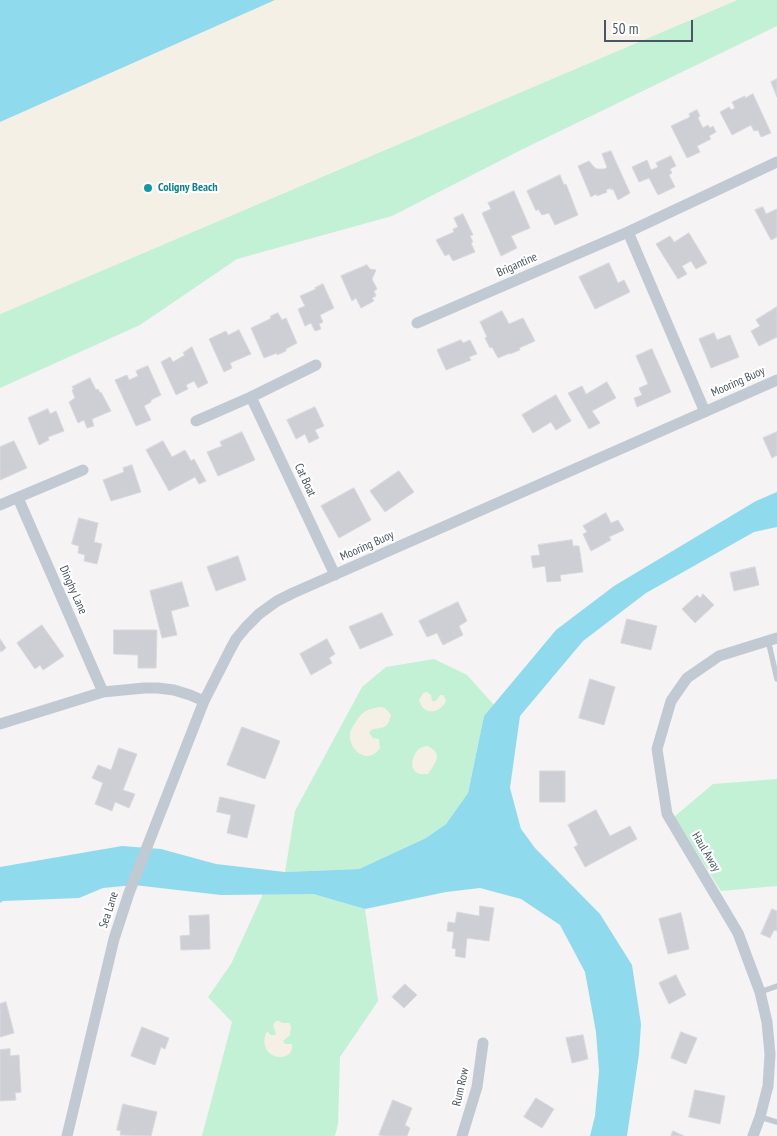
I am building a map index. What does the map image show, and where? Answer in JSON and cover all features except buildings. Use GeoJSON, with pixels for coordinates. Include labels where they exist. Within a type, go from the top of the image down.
{"type":"FeatureCollection","features":[{"type":"Feature","properties":{"kind":"street","name":"Brigantine"},"geometry":{"type":"LineString","coordinates":[[418,323],[628,232],[777,162]]}},
{"type":"Feature","properties":{"kind":"street"},"geometry":{"type":"LineString","coordinates":[[628,232],[704,412]]}},
{"type":"Feature","properties":{"kind":"street"},"geometry":{"type":"LineString","coordinates":[[196,421],[316,365]]}},
{"type":"Feature","properties":{"kind":"street","name":"Mooring Buoy"},"geometry":{"type":"LineString","coordinates":[[204,701],[236,639],[259,614],[293,592],[777,380]]}},
{"type":"Feature","properties":{"kind":"street","name":"Cat Boat"},"geometry":{"type":"LineString","coordinates":[[250,397],[335,575]]}},
{"type":"Feature","properties":{"kind":"street"},"geometry":{"type":"LineString","coordinates":[[0,505],[83,470]]}},
{"type":"Feature","properties":{"kind":"street","name":"Dinghy Lane"},"geometry":{"type":"LineString","coordinates":[[18,498],[103,692]]}},
{"type":"Feature","properties":{"kind":"street","name":"Haul Away"},"geometry":{"type":"LineString","coordinates":[[753,1136],[768,1086],[770,1054],[767,1022],[760,992],[738,933],[667,814],[657,749],[671,701],[688,678],[719,656],[773,639]]}},
{"type":"Feature","properties":{"kind":"street"},"geometry":{"type":"LineString","coordinates":[[0,724],[103,692],[158,688],[174,690],[204,701]]}},
{"type":"Feature","properties":{"kind":"street","name":"Sea Lane"},"geometry":{"type":"LineString","coordinates":[[67,1136],[114,939],[148,842],[204,701]]}},
{"type":"Feature","properties":{"kind":"street","name":"Rum Row"},"geometry":{"type":"LineString","coordinates":[[462,1136],[477,1087],[483,1043]]}},
{"type":"Feature","properties":{"kind":"lane"},"geometry":{"type":"LineString","coordinates":[[773,639],[777,679]]}},
{"type":"Feature","properties":{"kind":"lane"},"geometry":{"type":"LineString","coordinates":[[760,992],[777,986]]}},
{"type":"Feature","properties":{"kind":"lane"},"geometry":{"type":"LineString","coordinates":[[760,1117],[777,1122]]}},
{"type":"Feature","properties":{"kind":"green space"},"geometry":{"type":"Polygon","coordinates":[[[737,0],[777,0],[777,26],[523,149],[392,216],[237,259],[140,325],[0,388],[0,314],[737,0]]]}},
{"type":"Feature","properties":{"kind":"green space"},"geometry":{"type":"Polygon","coordinates":[[[434,659],[467,675],[494,705],[484,716],[468,793],[446,824],[426,838],[359,869],[285,872],[295,811],[362,687],[386,667],[434,659]]]}},
{"type":"Feature","properties":{"kind":"green space"},"geometry":{"type":"Polygon","coordinates":[[[777,779],[777,886],[721,891],[674,817],[713,784],[777,779]]]}},
{"type":"Feature","properties":{"kind":"green space"},"geometry":{"type":"Polygon","coordinates":[[[263,894],[313,894],[365,909],[378,1001],[340,1057],[338,1124],[335,1136],[202,1136],[232,1022],[208,997],[231,964],[263,894]]]}},
{"type":"Feature","properties":{"kind":"sand","name":"Coligny Beach"},"geometry":{"type":"Polygon","coordinates":[[[46,0],[737,0],[0,314],[0,19],[46,0]]]}},
{"type":"Feature","properties":{"kind":"sand"},"geometry":{"type":"Polygon","coordinates":[[[427,692],[431,695],[432,701],[436,701],[440,695],[443,695],[446,701],[442,707],[430,711],[423,707],[419,700],[423,693],[427,692]]]}},
{"type":"Feature","properties":{"kind":"sand"},"geometry":{"type":"Polygon","coordinates":[[[381,707],[386,709],[391,715],[386,726],[371,730],[369,733],[373,738],[379,739],[380,748],[370,756],[365,756],[355,750],[350,739],[350,732],[357,719],[363,713],[373,708],[381,707]]]}},
{"type":"Feature","properties":{"kind":"sand"},"geometry":{"type":"Polygon","coordinates":[[[427,746],[435,752],[437,758],[428,774],[419,774],[414,770],[412,764],[414,757],[420,748],[427,746]]]}},
{"type":"Feature","properties":{"kind":"sand"},"geometry":{"type":"Polygon","coordinates":[[[276,1021],[289,1023],[291,1026],[290,1035],[283,1041],[285,1044],[292,1044],[291,1051],[288,1055],[282,1057],[271,1054],[266,1049],[264,1042],[266,1033],[276,1034],[274,1026],[276,1021]]]}},
{"type":"Feature","properties":{"kind":"water"},"geometry":{"type":"Polygon","coordinates":[[[0,0],[275,0],[0,122],[0,0]]]}},
{"type":"Feature","properties":{"kind":"water"},"geometry":{"type":"Polygon","coordinates":[[[777,492],[777,527],[754,532],[646,593],[583,641],[520,716],[510,788],[521,829],[535,848],[600,914],[632,965],[641,1024],[639,1054],[627,1136],[590,1136],[595,1116],[599,1071],[596,1032],[585,972],[560,925],[521,899],[480,888],[446,892],[365,909],[313,894],[221,895],[134,885],[103,888],[79,898],[3,901],[0,903],[0,867],[122,846],[161,849],[216,864],[285,872],[359,869],[426,838],[446,824],[468,793],[484,716],[556,630],[614,586],[756,501],[777,492]]]}},
{"type":"Feature","properties":{"kind":"place","name":"Coligny Beach"},"geometry":{"type":"Point","coordinates":[148,188]}}]}
